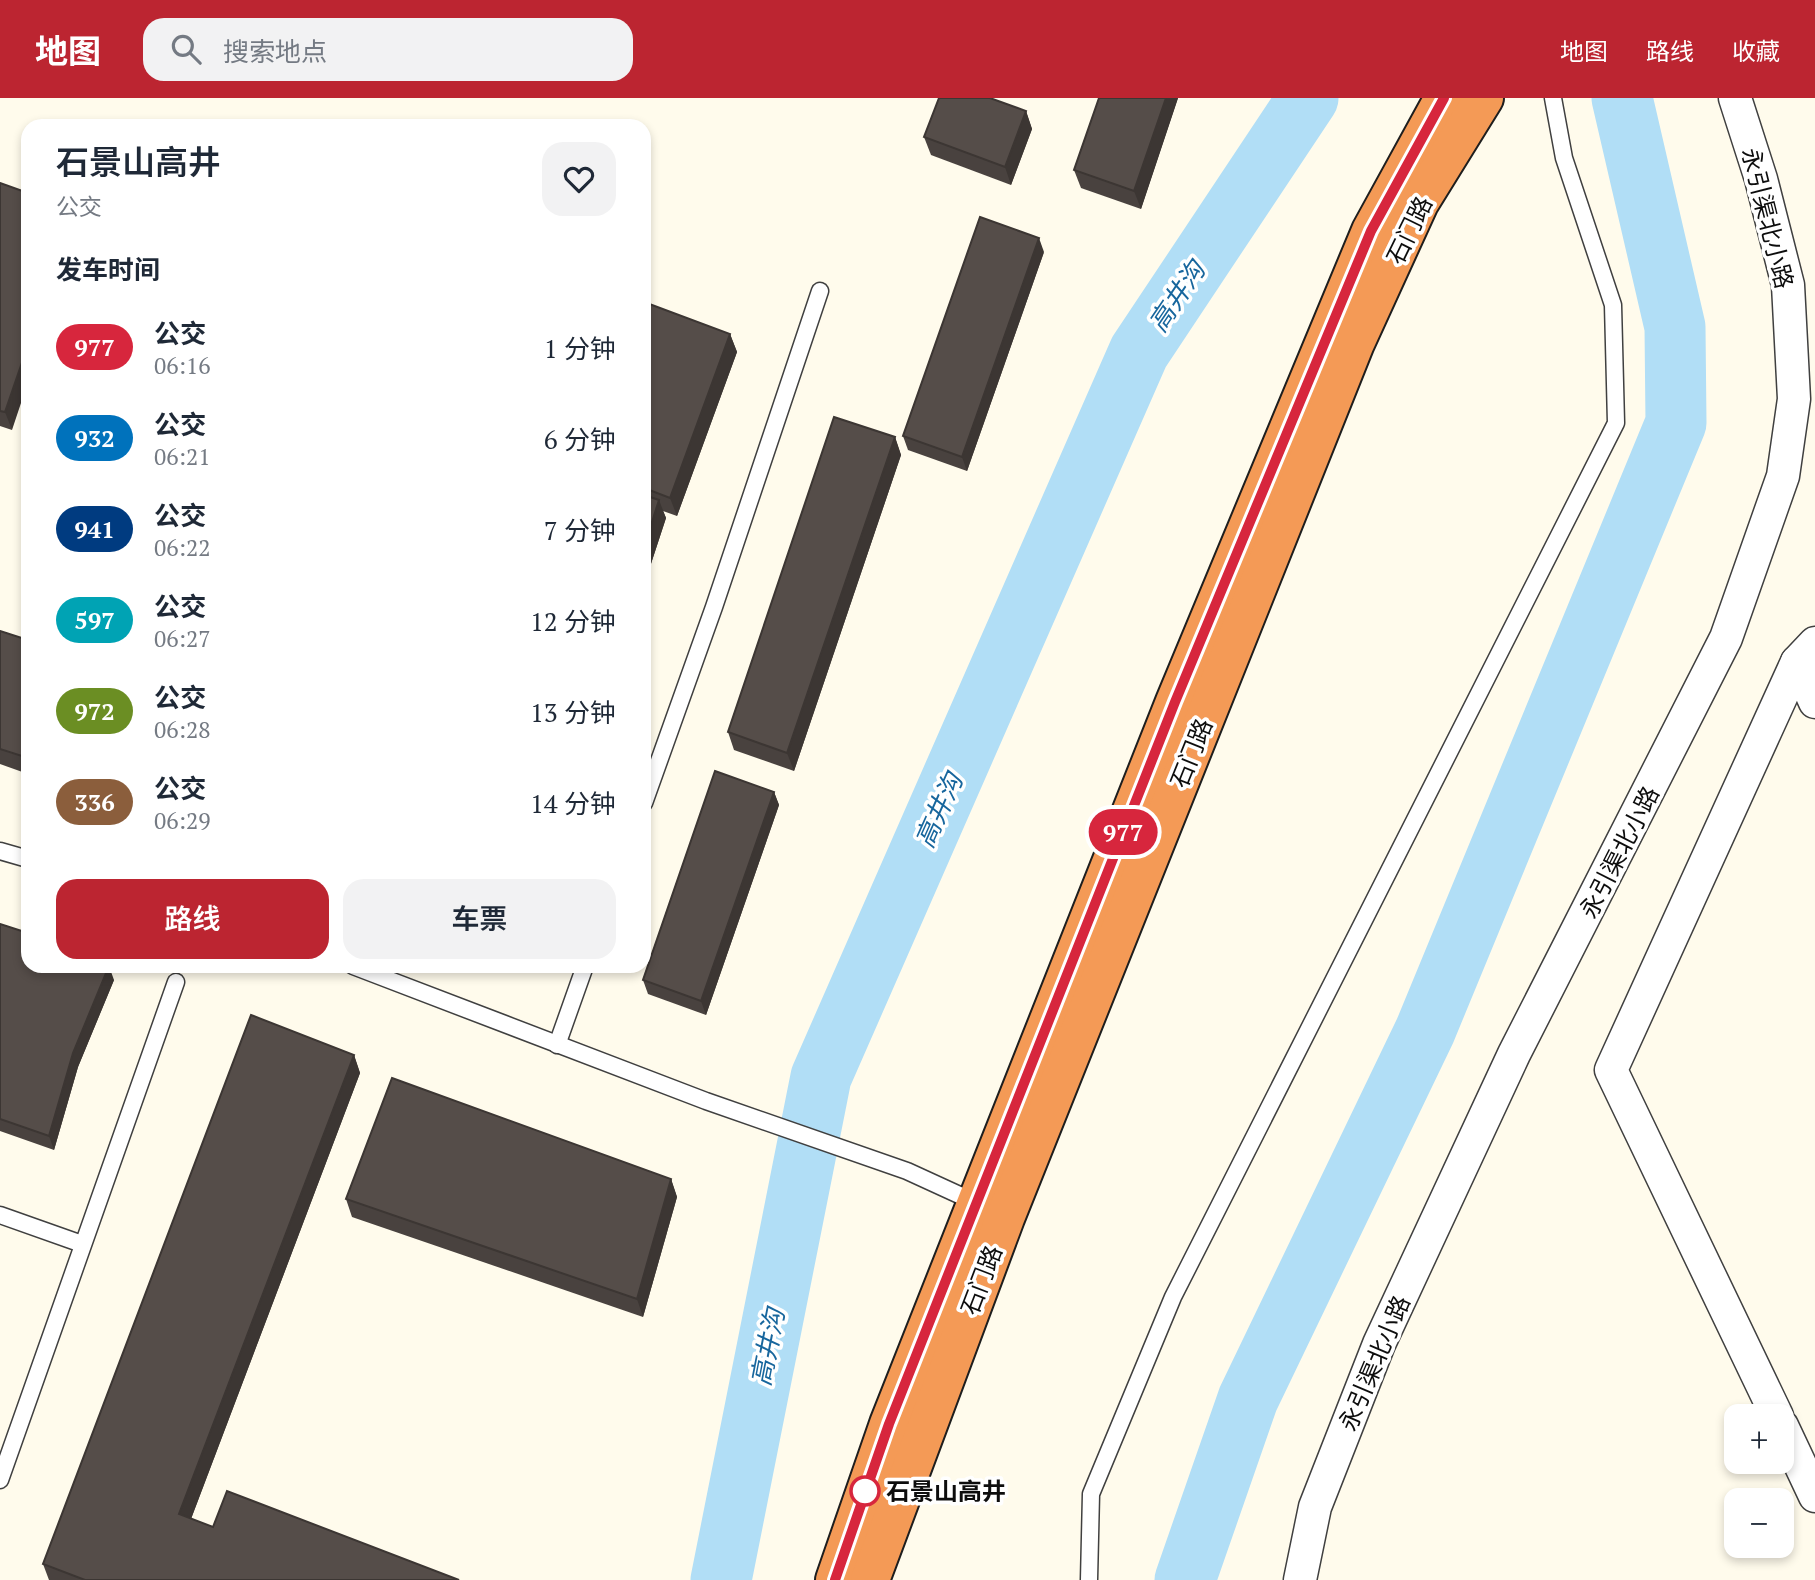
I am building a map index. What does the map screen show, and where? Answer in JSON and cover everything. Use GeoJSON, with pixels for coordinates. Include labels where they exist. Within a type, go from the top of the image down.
{"type":"FeatureCollection","features":[{"type":"Feature","properties":{"kind":"highway","name":"石门路"},"geometry":{"type":"LineString","coordinates":[[870,1580],[990,1210],[1175,702],[1366,244],[1444,98]]}},
{"type":"Feature","properties":{"kind":"highway","name":"石门路"},"geometry":{"type":"LineString","coordinates":[[835,1580],[889,1424],[990,1210],[1354,343],[1419,203],[1484,98]]}},
{"type":"Feature","properties":{"kind":"street","name":"永引渠北小路"},"geometry":{"type":"LineString","coordinates":[[1300,1580],[1315,1507],[1379,1344],[1514,1054],[1726,638],[1783,476],[1794,399],[1788,285],[1761,178],[1735,98]]}},
{"type":"Feature","properties":{"kind":"street"},"geometry":{"type":"LineString","coordinates":[[1806,653],[1815,702]]}},
{"type":"Feature","properties":{"kind":"street"},"geometry":{"type":"LineString","coordinates":[[1771,1404],[1611,1070],[1806,653]]}},
{"type":"Feature","properties":{"kind":"street"},"geometry":{"type":"LineString","coordinates":[[1794,1451],[1815,1496]]}},
{"type":"Feature","properties":{"kind":"lane"},"geometry":{"type":"LineString","coordinates":[[1089,1580],[1091,1494],[1173,1297],[1616,423],[1613,305],[1564,158],[1553,98]]}},
{"type":"Feature","properties":{"kind":"lane"},"geometry":{"type":"LineString","coordinates":[[651,783],[714,607],[820,291]]}},
{"type":"Feature","properties":{"kind":"lane"},"geometry":{"type":"LineString","coordinates":[[0,851],[21,857]]}},
{"type":"Feature","properties":{"kind":"lane"},"geometry":{"type":"LineString","coordinates":[[371,973],[706,1101],[890,1166],[990,1210]]}},
{"type":"Feature","properties":{"kind":"lane"},"geometry":{"type":"LineString","coordinates":[[557,1045],[583,973]]}},
{"type":"Feature","properties":{"kind":"lane"},"geometry":{"type":"LineString","coordinates":[[0,1480],[176,982]]}},
{"type":"Feature","properties":{"kind":"lane"},"geometry":{"type":"LineString","coordinates":[[0,1215],[82,1244]]}},
{"type":"Feature","properties":{"kind":"building"},"geometry":{"type":"Polygon","coordinates":[[[939,98],[990,98],[1026,111],[1005,167],[924,137],[939,98]]]}},
{"type":"Feature","properties":{"kind":"building"},"geometry":{"type":"Polygon","coordinates":[[[1099,98],[1166,98],[1134,191],[1074,170],[1099,98]]]}},
{"type":"Feature","properties":{"kind":"building"},"geometry":{"type":"Polygon","coordinates":[[[0,183],[21,190],[21,365],[5,412],[0,411],[0,183]]]}},
{"type":"Feature","properties":{"kind":"building"},"geometry":{"type":"Polygon","coordinates":[[[980,217],[1039,238],[962,457],[903,436],[980,217]]]}},
{"type":"Feature","properties":{"kind":"building"},"geometry":{"type":"Polygon","coordinates":[[[651,305],[730,334],[670,498],[651,491],[651,305]]]}},
{"type":"Feature","properties":{"kind":"building"},"geometry":{"type":"Polygon","coordinates":[[[834,417],[895,437],[787,753],[728,732],[834,417]]]}},
{"type":"Feature","properties":{"kind":"building"},"geometry":{"type":"Polygon","coordinates":[[[651,497],[659,500],[651,525],[651,497]]]}},
{"type":"Feature","properties":{"kind":"building"},"geometry":{"type":"Polygon","coordinates":[[[0,631],[21,638],[21,756],[0,749],[0,631]]]}},
{"type":"Feature","properties":{"kind":"building"},"geometry":{"type":"Polygon","coordinates":[[[715,771],[774,792],[701,1001],[643,980],[645,973],[651,973],[651,957],[715,771]]]}},
{"type":"Feature","properties":{"kind":"building"},"geometry":{"type":"Polygon","coordinates":[[[0,924],[21,931],[21,973],[106,973],[73,1053],[49,1136],[0,1119],[0,924]]]}},
{"type":"Feature","properties":{"kind":"building"},"geometry":{"type":"Polygon","coordinates":[[[251,1015],[354,1055],[179,1514],[213,1527],[227,1491],[459,1580],[85,1580],[43,1564],[251,1015]]]}},
{"type":"Feature","properties":{"kind":"building"},"geometry":{"type":"Polygon","coordinates":[[[392,1078],[671,1179],[637,1299],[346,1199],[392,1078]]]}},
{"type":"Feature","properties":{"kind":"waterway","name":"高井沟"},"geometry":{"type":"LineString","coordinates":[[721,1580],[821,1077],[1139,352],[1308,98]]}},
{"type":"Feature","properties":{"kind":"waterway"},"geometry":{"type":"LineString","coordinates":[[1185,1580],[1248,1399],[1425,1031],[1676,423],[1675,327],[1622,98]]}},
{"type":"Feature","properties":{"kind":"bus line","name":"977"},"geometry":{"type":"LineString","coordinates":[[835,1580],[889,1424],[1175,702],[1371,231],[1444,98]]}},
{"type":"Feature","properties":{"kind":"place","name":"石景山高井"},"geometry":{"type":"Point","coordinates":[865,1491]}}]}
